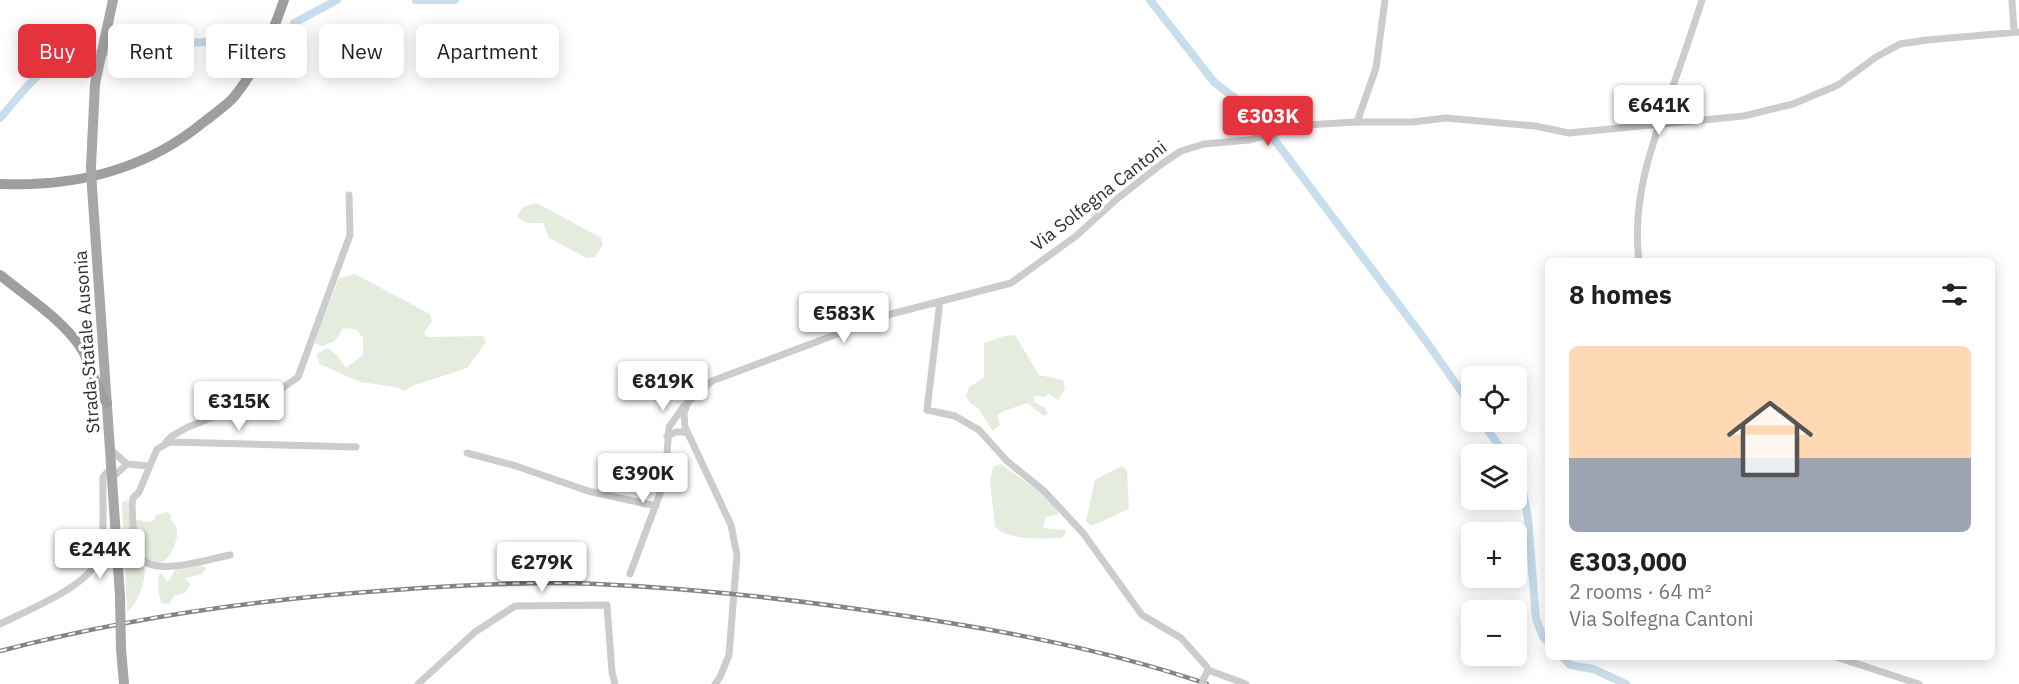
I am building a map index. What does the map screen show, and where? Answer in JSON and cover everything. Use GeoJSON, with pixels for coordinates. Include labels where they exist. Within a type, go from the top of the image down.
{"type":"FeatureCollection","features":[{"type":"Feature","properties":{"kind":"highway"},"geometry":{"type":"LineString","coordinates":[[272,24],[277,0]]}},
{"type":"Feature","properties":{"kind":"highway"},"geometry":{"type":"LineString","coordinates":[[275,24],[284,0]]}},
{"type":"Feature","properties":{"kind":"highway"},"geometry":{"type":"LineString","coordinates":[[0,184],[56,182],[89,177],[127,167],[172,145],[232,99],[247,78]]}},
{"type":"Feature","properties":{"kind":"highway"},"geometry":{"type":"LineString","coordinates":[[0,275],[74,338],[82,349],[101,396],[107,403]]}},
{"type":"Feature","properties":{"kind":"main road","name":"Strada Statale Ausonia"},"geometry":{"type":"LineString","coordinates":[[113,0],[95,84],[91,166],[111,450],[124,684]]}},
{"type":"Feature","properties":{"kind":"street"},"geometry":{"type":"LineString","coordinates":[[1357,122],[1376,68],[1385,0]]}},
{"type":"Feature","properties":{"kind":"street"},"geometry":{"type":"LineString","coordinates":[[1639,258],[1637,226],[1639,202],[1647,160],[1702,0]]}},
{"type":"Feature","properties":{"kind":"street","name":"Via Solfegna Cantoni"},"geometry":{"type":"LineString","coordinates":[[668,436],[669,427],[677,414],[712,381],[891,314],[1011,283],[1076,236],[1118,198],[1181,151],[1204,144],[1249,140],[1305,125],[1412,122],[1446,118],[1535,126],[1569,133],[1744,116],[1793,104],[1838,85],[1876,57],[1900,44],[2016,32],[2012,0]]}},
{"type":"Feature","properties":{"kind":"street"},"geometry":{"type":"LineString","coordinates":[[230,555],[163,567],[147,564],[136,549],[133,498],[139,492],[157,449],[172,436],[281,389],[298,377],[350,235],[349,195]]}},
{"type":"Feature","properties":{"kind":"street"},"geometry":{"type":"LineString","coordinates":[[940,301],[927,410],[955,416],[979,430],[1007,461],[1044,491],[1083,533],[1142,615],[1181,638],[1208,670],[1246,684]]}},
{"type":"Feature","properties":{"kind":"street"},"geometry":{"type":"LineString","coordinates":[[688,402],[684,413],[685,427],[731,525],[737,555],[729,655],[715,684]]}},
{"type":"Feature","properties":{"kind":"street"},"geometry":{"type":"LineString","coordinates":[[630,574],[665,480],[668,436],[676,432],[687,432]]}},
{"type":"Feature","properties":{"kind":"street"},"geometry":{"type":"LineString","coordinates":[[164,444],[170,442],[356,447]]}},
{"type":"Feature","properties":{"kind":"street"},"geometry":{"type":"LineString","coordinates":[[111,450],[127,464]]}},
{"type":"Feature","properties":{"kind":"street"},"geometry":{"type":"LineString","coordinates":[[467,453],[516,466],[588,491],[656,506]]}},
{"type":"Feature","properties":{"kind":"street"},"geometry":{"type":"LineString","coordinates":[[0,624],[87,577],[99,558],[102,542],[103,477],[127,464],[149,466]]}},
{"type":"Feature","properties":{"kind":"street"},"geometry":{"type":"LineString","coordinates":[[418,684],[475,632],[515,606],[608,605],[612,672],[615,684]]}},
{"type":"Feature","properties":{"kind":"street"},"geometry":{"type":"LineString","coordinates":[[1845,660],[1919,684]]}},
{"type":"Feature","properties":{"kind":"street"},"geometry":{"type":"LineString","coordinates":[[1203,681],[1208,670]]}},
{"type":"Feature","properties":{"kind":"green space"},"geometry":{"type":"Polygon","coordinates":[[[537,203],[601,238],[603,245],[595,257],[587,258],[549,238],[543,223],[526,223],[517,216],[523,207],[537,203]]]}},
{"type":"Feature","properties":{"kind":"green space"},"geometry":{"type":"Polygon","coordinates":[[[355,274],[430,314],[432,321],[424,333],[427,337],[483,336],[486,342],[467,368],[412,386],[404,391],[396,387],[360,382],[319,364],[317,354],[327,348],[337,355],[346,368],[363,355],[363,338],[356,329],[343,328],[335,341],[322,346],[314,343],[339,278],[355,274]]]}},
{"type":"Feature","properties":{"kind":"green space"},"geometry":{"type":"Polygon","coordinates":[[[1015,335],[1039,375],[1063,380],[1065,389],[1058,400],[1049,394],[1044,397],[1034,396],[1034,402],[1045,408],[1048,414],[1044,416],[1027,403],[1004,411],[997,416],[1000,425],[993,431],[978,408],[970,403],[966,396],[969,387],[984,378],[984,343],[1015,335]]]}},
{"type":"Feature","properties":{"kind":"green space"},"geometry":{"type":"Polygon","coordinates":[[[1001,464],[1051,500],[1059,514],[1046,517],[1043,528],[1065,530],[1066,533],[1062,538],[1019,537],[1002,532],[995,527],[990,482],[993,467],[1001,464]]]}},
{"type":"Feature","properties":{"kind":"green space"},"geometry":{"type":"Polygon","coordinates":[[[1121,466],[1127,470],[1129,509],[1091,526],[1086,521],[1095,480],[1121,466]]]}},
{"type":"Feature","properties":{"kind":"green space"},"geometry":{"type":"Polygon","coordinates":[[[127,499],[133,546],[145,573],[138,598],[127,611],[122,503],[127,499]]]}},
{"type":"Feature","properties":{"kind":"green space"},"geometry":{"type":"Polygon","coordinates":[[[167,512],[171,515],[170,519],[176,528],[175,543],[164,561],[149,563],[140,549],[135,522],[138,520],[149,522],[154,520],[156,515],[167,512]]]}},
{"type":"Feature","properties":{"kind":"green space"},"geometry":{"type":"Polygon","coordinates":[[[201,565],[206,568],[202,574],[185,578],[190,584],[185,593],[174,596],[169,604],[161,603],[158,588],[160,572],[168,582],[175,570],[201,565]]]}},
{"type":"Feature","properties":{"kind":"waterway"},"geometry":{"type":"LineString","coordinates":[[294,23],[337,0]]}},
{"type":"Feature","properties":{"kind":"waterway"},"geometry":{"type":"LineString","coordinates":[[416,0],[455,0]]}},
{"type":"Feature","properties":{"kind":"waterway"},"geometry":{"type":"LineString","coordinates":[[1150,0],[1214,82],[1249,109],[1264,126],[1426,341],[1461,391]]}},
{"type":"Feature","properties":{"kind":"waterway"},"geometry":{"type":"LineString","coordinates":[[0,118],[36,77],[59,64],[83,56],[111,51],[206,42]]}},
{"type":"Feature","properties":{"kind":"waterway"},"geometry":{"type":"LineString","coordinates":[[1489,432],[1498,444]]}},
{"type":"Feature","properties":{"kind":"waterway"},"geometry":{"type":"LineString","coordinates":[[1526,510],[1536,619],[1545,639]]}},
{"type":"Feature","properties":{"kind":"waterway"},"geometry":{"type":"LineString","coordinates":[[1566,660],[1570,665],[1593,669],[1626,684]]}},
{"type":"Feature","properties":{"kind":"railway"},"geometry":{"type":"LineString","coordinates":[[0,651],[97,628],[244,604],[444,587],[571,583],[734,594],[913,617],[998,631],[1083,649],[1207,684]]}}]}
